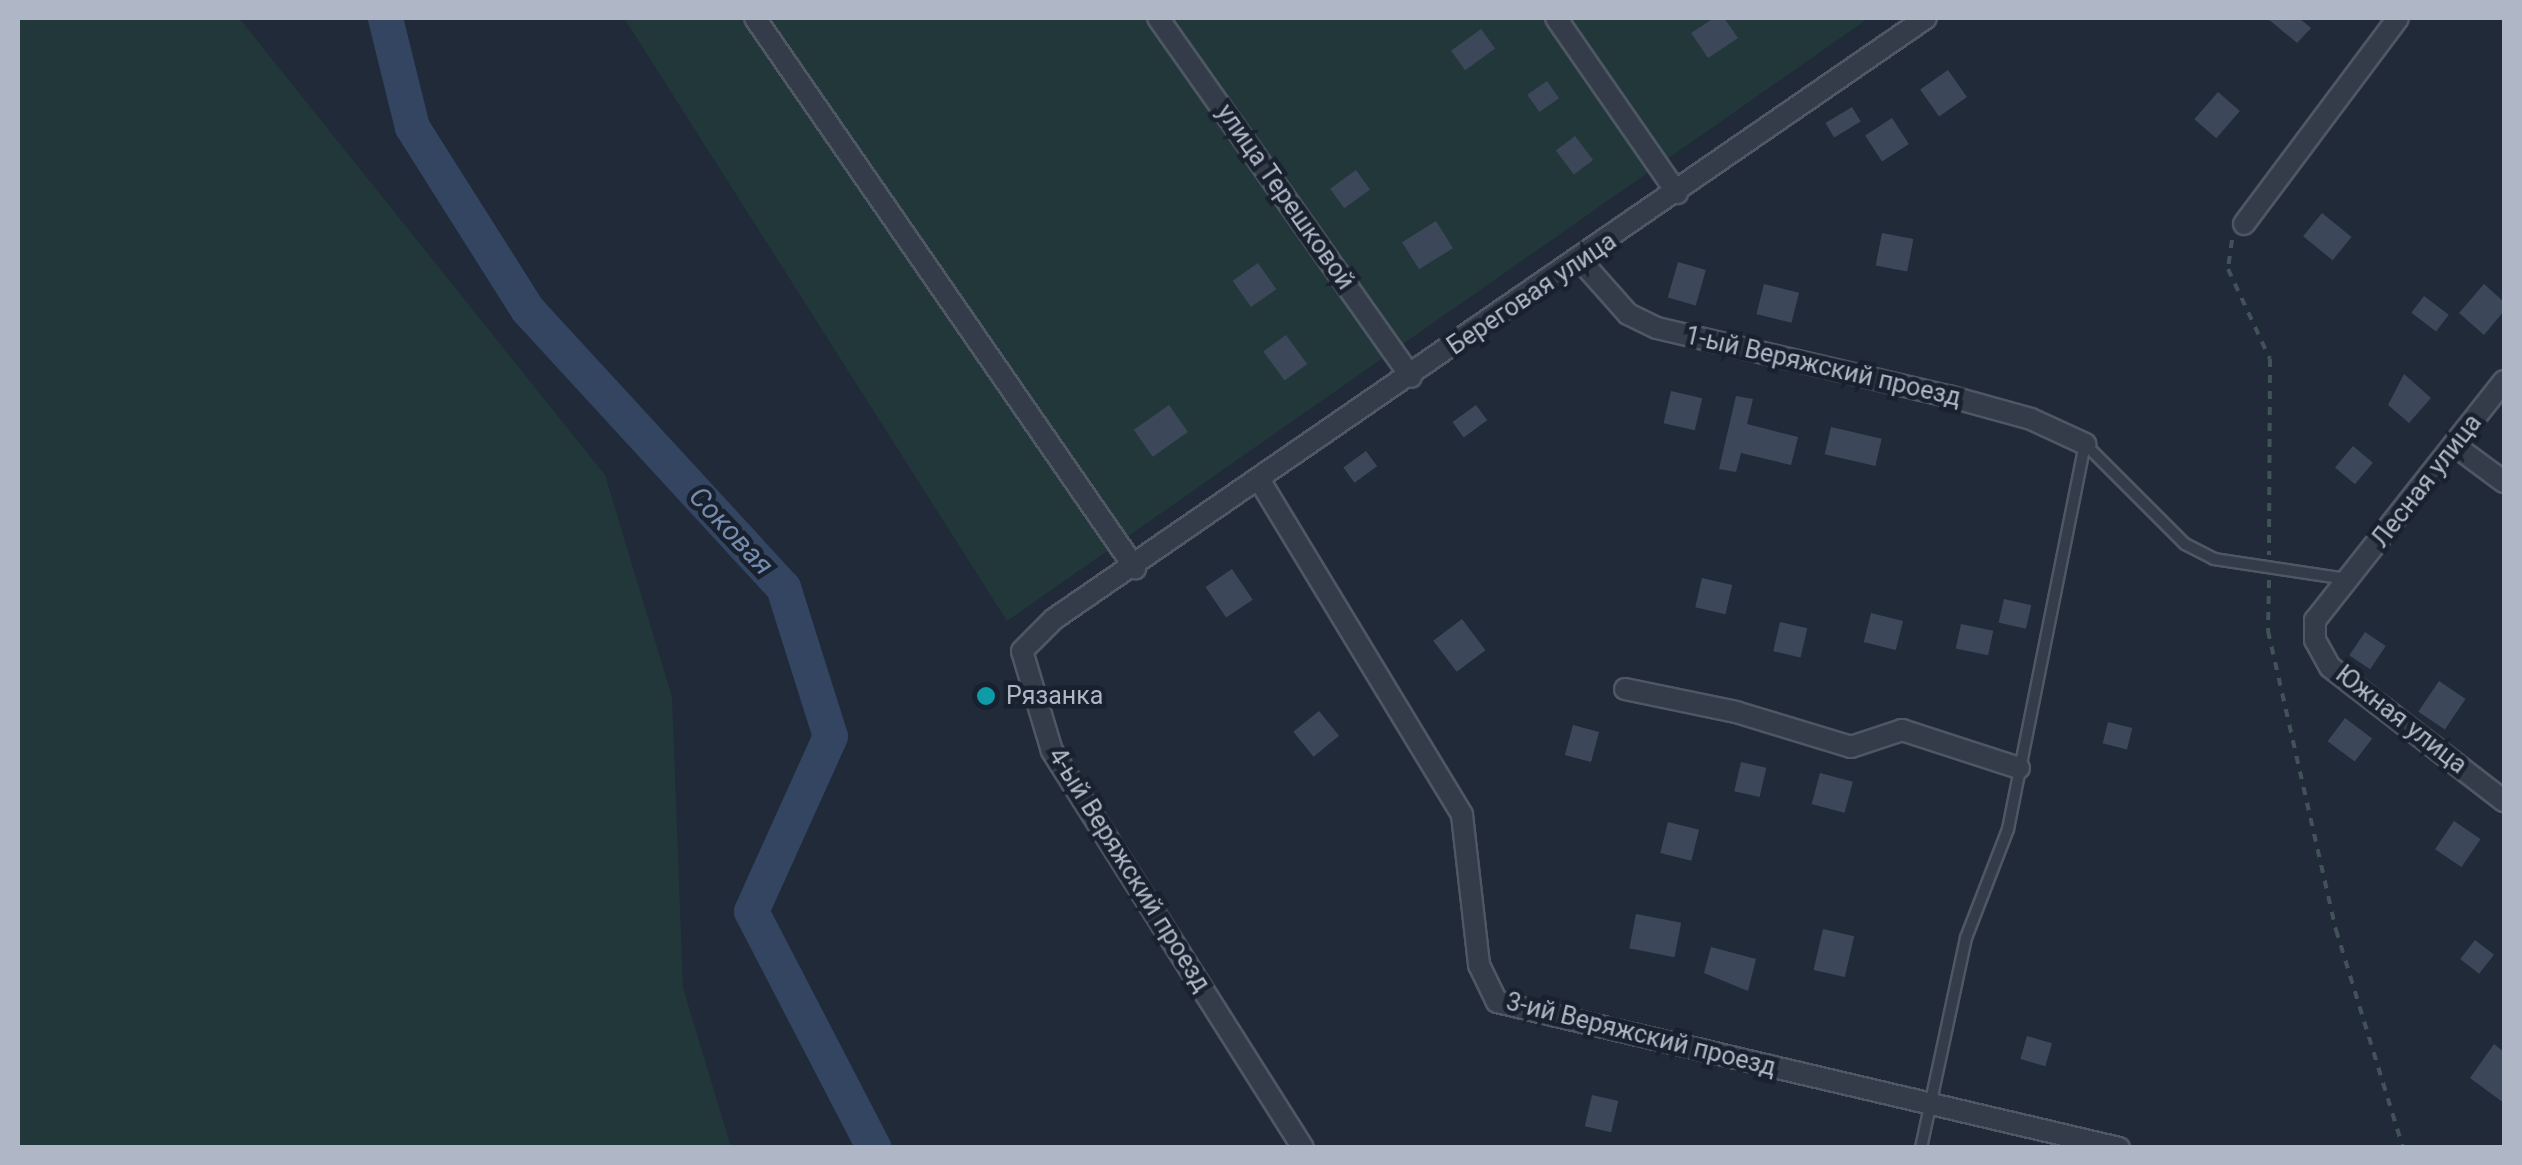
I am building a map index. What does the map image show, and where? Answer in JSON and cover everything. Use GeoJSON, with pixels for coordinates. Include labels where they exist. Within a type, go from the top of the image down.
{"type":"FeatureCollection","features":[{"type":"Feature","properties":{"kind":"street"},"geometry":{"type":"LineString","coordinates":[[755,18],[1135,568]]}},
{"type":"Feature","properties":{"kind":"street","name":"улица Терешковой"},"geometry":{"type":"LineString","coordinates":[[1158,18],[1411,377]]}},
{"type":"Feature","properties":{"kind":"street"},"geometry":{"type":"LineString","coordinates":[[1556,18],[1677,194]]}},
{"type":"Feature","properties":{"kind":"street","name":"Береговая улица"},"geometry":{"type":"LineString","coordinates":[[1135,568],[1926,18]]}},
{"type":"Feature","properties":{"kind":"street"},"geometry":{"type":"LineString","coordinates":[[2244,224],[2398,18]]}},
{"type":"Feature","properties":{"kind":"street","name":"1-ый Веряжский проезд"},"geometry":{"type":"LineString","coordinates":[[1581,261],[1628,314],[1657,328],[2031,418],[2086,444]]}},
{"type":"Feature","properties":{"kind":"street","name":"Лесная улица"},"geometry":{"type":"LineString","coordinates":[[2348,579],[2504,381]]}},
{"type":"Feature","properties":{"kind":"street"},"geometry":{"type":"LineString","coordinates":[[2454,445],[2504,482]]}},
{"type":"Feature","properties":{"kind":"street","name":"3-ий Веряжский проезд"},"geometry":{"type":"LineString","coordinates":[[1260,481],[1462,815],[1479,965],[1496,1002],[2119,1148]]}},
{"type":"Feature","properties":{"kind":"street","name":"4-ый Веряжский проезд"},"geometry":{"type":"LineString","coordinates":[[1135,568],[1054,619],[1022,651],[1052,752],[1303,1148]]}},
{"type":"Feature","properties":{"kind":"street","name":"Южная улица"},"geometry":{"type":"LineString","coordinates":[[2348,579],[2314,620],[2315,640],[2330,667],[2504,801]]}},
{"type":"Feature","properties":{"kind":"street"},"geometry":{"type":"LineString","coordinates":[[1625,689],[1736,712],[1850,747],[1902,730],[2019,768]]}},
{"type":"Feature","properties":{"kind":"lane"},"geometry":{"type":"LineString","coordinates":[[2086,444],[2185,544],[2214,559],[2269,563],[2348,579]]}},
{"type":"Feature","properties":{"kind":"lane"},"geometry":{"type":"LineString","coordinates":[[1921,1148],[1966,938],[2008,830],[2086,444]]}},
{"type":"Feature","properties":{"kind":"path"},"geometry":{"type":"LineString","coordinates":[[2244,224],[2230,243],[2228,269],[2270,359],[2268,631],[2332,912],[2402,1148]]}},
{"type":"Feature","properties":{"kind":"green space"},"geometry":{"type":"Polygon","coordinates":[[[18,18],[239,18],[605,475],[672,697],[683,988],[731,1147],[18,1147],[18,18]]]}},
{"type":"Feature","properties":{"kind":"green space"},"geometry":{"type":"Polygon","coordinates":[[[624,18],[1869,18],[1007,621],[624,18]]]}},
{"type":"Feature","properties":{"kind":"building"},"geometry":{"type":"Polygon","coordinates":[[[1714,18],[1724,18],[1738,38],[1708,58],[1691,33],[1714,18]]]}},
{"type":"Feature","properties":{"kind":"building"},"geometry":{"type":"Polygon","coordinates":[[[2267,18],[2299,18],[2311,28],[2297,43],[2267,18]]]}},
{"type":"Feature","properties":{"kind":"building"},"geometry":{"type":"Polygon","coordinates":[[[1481,29],[1495,48],[1465,70],[1451,51],[1481,29]]]}},
{"type":"Feature","properties":{"kind":"building"},"geometry":{"type":"Polygon","coordinates":[[[1948,70],[1967,97],[1939,117],[1920,90],[1948,70]]]}},
{"type":"Feature","properties":{"kind":"building"},"geometry":{"type":"Polygon","coordinates":[[[1547,81],[1559,98],[1539,112],[1527,95],[1547,81]]]}},
{"type":"Feature","properties":{"kind":"building"},"geometry":{"type":"Polygon","coordinates":[[[2218,92],[2240,111],[2216,138],[2194,119],[2218,92]]]}},
{"type":"Feature","properties":{"kind":"building"},"geometry":{"type":"Polygon","coordinates":[[[1852,107],[1861,122],[1834,138],[1825,123],[1852,107]]]}},
{"type":"Feature","properties":{"kind":"building"},"geometry":{"type":"Polygon","coordinates":[[[1892,118],[1909,144],[1882,161],[1865,135],[1892,118]]]}},
{"type":"Feature","properties":{"kind":"building"},"geometry":{"type":"Polygon","coordinates":[[[1575,136],[1593,160],[1574,174],[1556,150],[1575,136]]]}},
{"type":"Feature","properties":{"kind":"building"},"geometry":{"type":"Polygon","coordinates":[[[1356,170],[1370,189],[1344,208],[1330,189],[1356,170]]]}},
{"type":"Feature","properties":{"kind":"building"},"geometry":{"type":"Polygon","coordinates":[[[2322,213],[2352,237],[2333,260],[2303,236],[2322,213]]]}},
{"type":"Feature","properties":{"kind":"building"},"geometry":{"type":"Polygon","coordinates":[[[1436,221],[1453,248],[1419,269],[1402,242],[1436,221]]]}},
{"type":"Feature","properties":{"kind":"building"},"geometry":{"type":"Polygon","coordinates":[[[1882,233],[1913,239],[1907,271],[1876,265],[1882,233]]]}},
{"type":"Feature","properties":{"kind":"building"},"geometry":{"type":"Polygon","coordinates":[[[1678,262],[1706,270],[1696,306],[1668,298],[1678,262]]]}},
{"type":"Feature","properties":{"kind":"building"},"geometry":{"type":"Polygon","coordinates":[[[1258,263],[1276,289],[1251,307],[1233,281],[1258,263]]]}},
{"type":"Feature","properties":{"kind":"building"},"geometry":{"type":"Polygon","coordinates":[[[1764,284],[1799,293],[1791,323],[1757,314],[1764,284]]]}},
{"type":"Feature","properties":{"kind":"building"},"geometry":{"type":"Polygon","coordinates":[[[2484,284],[2504,302],[2504,311],[2484,335],[2459,313],[2484,284]]]}},
{"type":"Feature","properties":{"kind":"building"},"geometry":{"type":"Polygon","coordinates":[[[2424,296],[2449,315],[2436,331],[2411,313],[2424,296]]]}},
{"type":"Feature","properties":{"kind":"building"},"geometry":{"type":"Polygon","coordinates":[[[1286,335],[1307,364],[1285,381],[1263,351],[1286,335]]]}},
{"type":"Feature","properties":{"kind":"building"},"geometry":{"type":"Polygon","coordinates":[[[2404,374],[2431,398],[2409,423],[2388,405],[2404,374]]]}},
{"type":"Feature","properties":{"kind":"building"},"geometry":{"type":"Polygon","coordinates":[[[1671,391],[1702,398],[1695,430],[1664,423],[1671,391]]]}},
{"type":"Feature","properties":{"kind":"building"},"geometry":{"type":"Polygon","coordinates":[[[1736,396],[1753,399],[1747,424],[1798,437],[1791,465],[1741,453],[1736,472],[1719,469],[1736,396]]]}},
{"type":"Feature","properties":{"kind":"building"},"geometry":{"type":"Polygon","coordinates":[[[1169,405],[1188,432],[1153,457],[1134,430],[1169,405]]]}},
{"type":"Feature","properties":{"kind":"building"},"geometry":{"type":"Polygon","coordinates":[[[1476,405],[1487,420],[1464,437],[1453,422],[1476,405]]]}},
{"type":"Feature","properties":{"kind":"building"},"geometry":{"type":"Polygon","coordinates":[[[1831,427],[1882,439],[1875,466],[1825,454],[1831,427]]]}},
{"type":"Feature","properties":{"kind":"building"},"geometry":{"type":"Polygon","coordinates":[[[2353,446],[2373,463],[2355,484],[2335,467],[2353,446]]]}},
{"type":"Feature","properties":{"kind":"building"},"geometry":{"type":"Polygon","coordinates":[[[1366,451],[1377,466],[1355,483],[1343,467],[1366,451]]]}},
{"type":"Feature","properties":{"kind":"building"},"geometry":{"type":"Polygon","coordinates":[[[1232,569],[1253,600],[1226,618],[1205,587],[1232,569]]]}},
{"type":"Feature","properties":{"kind":"building"},"geometry":{"type":"Polygon","coordinates":[[[1702,578],[1732,585],[1725,614],[1695,607],[1702,578]]]}},
{"type":"Feature","properties":{"kind":"building"},"geometry":{"type":"Polygon","coordinates":[[[2004,599],[2031,605],[2026,629],[1999,622],[2004,599]]]}},
{"type":"Feature","properties":{"kind":"building"},"geometry":{"type":"Polygon","coordinates":[[[1871,613],[1903,621],[1896,650],[1864,642],[1871,613]]]}},
{"type":"Feature","properties":{"kind":"building"},"geometry":{"type":"Polygon","coordinates":[[[1462,619],[1485,650],[1457,672],[1433,641],[1462,619]]]}},
{"type":"Feature","properties":{"kind":"building"},"geometry":{"type":"Polygon","coordinates":[[[1780,622],[1807,628],[1801,658],[1773,651],[1780,622]]]}},
{"type":"Feature","properties":{"kind":"building"},"geometry":{"type":"Polygon","coordinates":[[[1961,624],[1993,631],[1988,655],[1956,648],[1961,624]]]}},
{"type":"Feature","properties":{"kind":"building"},"geometry":{"type":"Polygon","coordinates":[[[2365,632],[2386,646],[2370,669],[2349,655],[2365,632]]]}},
{"type":"Feature","properties":{"kind":"building"},"geometry":{"type":"Polygon","coordinates":[[[2439,681],[2466,699],[2445,730],[2418,712],[2439,681]]]}},
{"type":"Feature","properties":{"kind":"building"},"geometry":{"type":"Polygon","coordinates":[[[1319,711],[1339,736],[1313,757],[1293,732],[1319,711]]]}},
{"type":"Feature","properties":{"kind":"building"},"geometry":{"type":"Polygon","coordinates":[[[2345,718],[2372,738],[2355,762],[2328,741],[2345,718]]]}},
{"type":"Feature","properties":{"kind":"building"},"geometry":{"type":"Polygon","coordinates":[[[2108,722],[2132,728],[2127,749],[2103,743],[2108,722]]]}},
{"type":"Feature","properties":{"kind":"building"},"geometry":{"type":"Polygon","coordinates":[[[1573,725],[1599,732],[1591,762],[1565,755],[1573,725]]]}},
{"type":"Feature","properties":{"kind":"building"},"geometry":{"type":"Polygon","coordinates":[[[1741,762],[1766,768],[1760,797],[1734,791],[1741,762]]]}},
{"type":"Feature","properties":{"kind":"building"},"geometry":{"type":"Polygon","coordinates":[[[1820,773],[1853,782],[1845,813],[1812,804],[1820,773]]]}},
{"type":"Feature","properties":{"kind":"building"},"geometry":{"type":"Polygon","coordinates":[[[2454,821],[2481,839],[2462,867],[2435,849],[2454,821]]]}},
{"type":"Feature","properties":{"kind":"building"},"geometry":{"type":"Polygon","coordinates":[[[1668,822],[1699,830],[1691,861],[1660,853],[1668,822]]]}},
{"type":"Feature","properties":{"kind":"building"},"geometry":{"type":"Polygon","coordinates":[[[1636,914],[1681,923],[1674,957],[1629,948],[1636,914]]]}},
{"type":"Feature","properties":{"kind":"building"},"geometry":{"type":"Polygon","coordinates":[[[1823,929],[1854,936],[1845,977],[1814,970],[1823,929]]]}},
{"type":"Feature","properties":{"kind":"building"},"geometry":{"type":"Polygon","coordinates":[[[2475,940],[2494,955],[2479,974],[2460,959],[2475,940]]]}},
{"type":"Feature","properties":{"kind":"building"},"geometry":{"type":"Polygon","coordinates":[[[1711,947],[1756,959],[1748,991],[1704,973],[1711,947]]]}},
{"type":"Feature","properties":{"kind":"building"},"geometry":{"type":"Polygon","coordinates":[[[2027,1036],[2052,1043],[2045,1066],[2020,1059],[2027,1036]]]}},
{"type":"Feature","properties":{"kind":"building"},"geometry":{"type":"Polygon","coordinates":[[[2494,1044],[2504,1052],[2504,1103],[2470,1078],[2494,1044]]]}},
{"type":"Feature","properties":{"kind":"building"},"geometry":{"type":"Polygon","coordinates":[[[1592,1095],[1618,1101],[1611,1132],[1585,1126],[1592,1095]]]}},
{"type":"Feature","properties":{"kind":"waterway","name":"Соковая"},"geometry":{"type":"LineString","coordinates":[[385,18],[412,127],[527,309],[783,587],[830,736],[751,911],[874,1148]]}},
{"type":"Feature","properties":{"kind":"place","name":"Рязанка"},"geometry":{"type":"Point","coordinates":[986,696]}}]}
